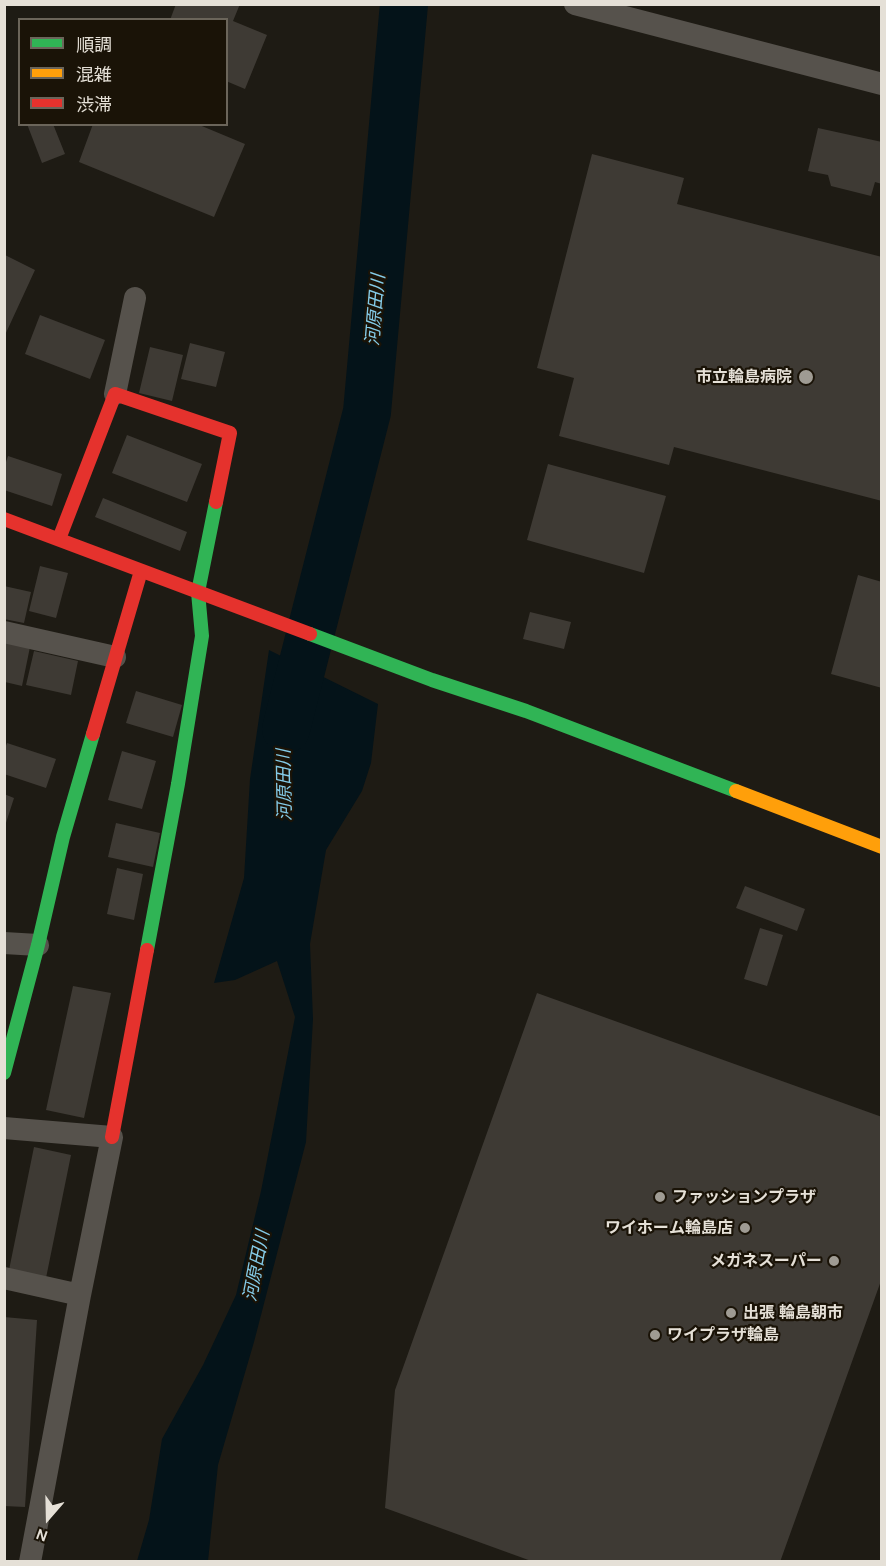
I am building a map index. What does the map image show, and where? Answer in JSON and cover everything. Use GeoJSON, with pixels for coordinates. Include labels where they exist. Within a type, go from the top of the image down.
{"type":"FeatureCollection","features":[{"type":"Feature","properties":{"kind":"street"},"geometry":{"type":"LineString","coordinates":[[575,4],[882,84]]}},
{"type":"Feature","properties":{"kind":"street"},"geometry":{"type":"LineString","coordinates":[[59,539],[115,394],[135,298]]}},
{"type":"Feature","properties":{"kind":"street"},"geometry":{"type":"LineString","coordinates":[[30,1562],[176,795],[202,636],[198,592],[230,433],[115,394]]}},
{"type":"Feature","properties":{"kind":"street"},"geometry":{"type":"LineString","coordinates":[[4,519],[427,677],[526,711],[882,847]]}},
{"type":"Feature","properties":{"kind":"street"},"geometry":{"type":"LineString","coordinates":[[4,1073],[38,945],[63,837],[141,571]]}},
{"type":"Feature","properties":{"kind":"street"},"geometry":{"type":"LineString","coordinates":[[4,632],[115,657]]}},
{"type":"Feature","properties":{"kind":"street"},"geometry":{"type":"LineString","coordinates":[[4,943],[38,945]]}},
{"type":"Feature","properties":{"kind":"street"},"geometry":{"type":"LineString","coordinates":[[4,1128],[112,1137]]}},
{"type":"Feature","properties":{"kind":"street"},"geometry":{"type":"LineString","coordinates":[[4,1278],[80,1295]]}},
{"type":"Feature","properties":{"kind":"water"},"geometry":{"type":"Polygon","coordinates":[[[269,650],[378,704],[371,763],[362,791],[326,850],[310,944],[313,1019],[306,1142],[254,1342],[218,1465],[208,1561],[137,1561],[149,1520],[162,1439],[203,1365],[236,1295],[261,1191],[295,1017],[277,961],[235,980],[214,983],[244,878],[250,779],[269,650]]]}},
{"type":"Feature","properties":{"kind":"building"},"geometry":{"type":"Polygon","coordinates":[[[176,4],[240,4],[233,21],[267,35],[245,89],[228,82],[228,18],[171,18],[176,4]]]}},
{"type":"Feature","properties":{"kind":"building"},"geometry":{"type":"Polygon","coordinates":[[[28,126],[54,126],[65,154],[42,163],[28,126]]]}},
{"type":"Feature","properties":{"kind":"building"},"geometry":{"type":"Polygon","coordinates":[[[92,126],[202,126],[245,144],[214,217],[79,162],[92,126]]]}},
{"type":"Feature","properties":{"kind":"building"},"geometry":{"type":"Polygon","coordinates":[[[818,128],[882,142],[882,184],[875,182],[871,196],[831,186],[828,175],[808,171],[818,128]]]}},
{"type":"Feature","properties":{"kind":"building"},"geometry":{"type":"Polygon","coordinates":[[[592,154],[684,178],[677,204],[882,257],[882,501],[674,447],[669,465],[559,436],[574,378],[537,368],[592,154]]]}},
{"type":"Feature","properties":{"kind":"building"},"geometry":{"type":"Polygon","coordinates":[[[5,255],[35,270],[5,335],[5,255]]]}},
{"type":"Feature","properties":{"kind":"building"},"geometry":{"type":"Polygon","coordinates":[[[40,315],[105,340],[90,379],[25,354],[40,315]]]}},
{"type":"Feature","properties":{"kind":"building"},"geometry":{"type":"Polygon","coordinates":[[[190,343],[225,352],[216,387],[181,379],[190,343]]]}},
{"type":"Feature","properties":{"kind":"building"},"geometry":{"type":"Polygon","coordinates":[[[150,347],[183,355],[172,401],[139,393],[150,347]]]}},
{"type":"Feature","properties":{"kind":"building"},"geometry":{"type":"Polygon","coordinates":[[[127,435],[202,464],[187,502],[112,473],[127,435]]]}},
{"type":"Feature","properties":{"kind":"building"},"geometry":{"type":"Polygon","coordinates":[[[8,456],[62,474],[52,506],[4,490],[4,468],[8,456]]]}},
{"type":"Feature","properties":{"kind":"building"},"geometry":{"type":"Polygon","coordinates":[[[548,464],[666,496],[644,573],[527,540],[548,464]]]}},
{"type":"Feature","properties":{"kind":"building"},"geometry":{"type":"Polygon","coordinates":[[[103,498],[187,532],[180,551],[95,517],[103,498]]]}},
{"type":"Feature","properties":{"kind":"building"},"geometry":{"type":"Polygon","coordinates":[[[40,566],[68,573],[56,618],[29,611],[40,566]]]}},
{"type":"Feature","properties":{"kind":"building"},"geometry":{"type":"Polygon","coordinates":[[[858,575],[882,582],[882,688],[831,674],[858,575]]]}},
{"type":"Feature","properties":{"kind":"building"},"geometry":{"type":"Polygon","coordinates":[[[4,586],[31,592],[24,623],[4,619],[4,586]]]}},
{"type":"Feature","properties":{"kind":"building"},"geometry":{"type":"Polygon","coordinates":[[[530,612],[571,622],[564,649],[523,639],[530,612]]]}},
{"type":"Feature","properties":{"kind":"building"},"geometry":{"type":"Polygon","coordinates":[[[5,641],[30,647],[22,686],[5,682],[5,641]]]}},
{"type":"Feature","properties":{"kind":"building"},"geometry":{"type":"Polygon","coordinates":[[[34,651],[78,661],[71,695],[26,685],[34,651]]]}},
{"type":"Feature","properties":{"kind":"building"},"geometry":{"type":"Polygon","coordinates":[[[136,691],[182,705],[173,737],[126,723],[136,691]]]}},
{"type":"Feature","properties":{"kind":"building"},"geometry":{"type":"Polygon","coordinates":[[[7,743],[56,759],[46,788],[4,774],[4,751],[7,743]]]}},
{"type":"Feature","properties":{"kind":"building"},"geometry":{"type":"Polygon","coordinates":[[[122,751],[156,761],[142,809],[108,800],[122,751]]]}},
{"type":"Feature","properties":{"kind":"building"},"geometry":{"type":"Polygon","coordinates":[[[4,794],[14,798],[5,826],[4,826],[4,794]]]}},
{"type":"Feature","properties":{"kind":"building"},"geometry":{"type":"Polygon","coordinates":[[[116,823],[160,833],[153,867],[108,857],[116,823]]]}},
{"type":"Feature","properties":{"kind":"building"},"geometry":{"type":"Polygon","coordinates":[[[117,868],[143,874],[134,920],[107,914],[117,868]]]}},
{"type":"Feature","properties":{"kind":"building"},"geometry":{"type":"Polygon","coordinates":[[[745,886],[805,909],[797,931],[736,908],[745,886]]]}},
{"type":"Feature","properties":{"kind":"building"},"geometry":{"type":"Polygon","coordinates":[[[760,928],[783,935],[767,986],[744,979],[760,928]]]}},
{"type":"Feature","properties":{"kind":"building"},"geometry":{"type":"Polygon","coordinates":[[[73,986],[111,993],[84,1118],[46,1110],[73,986]]]}},
{"type":"Feature","properties":{"kind":"building"},"geometry":{"type":"Polygon","coordinates":[[[537,993],[882,1117],[882,1278],[780,1562],[534,1562],[385,1508],[395,1390],[537,993]]]}},
{"type":"Feature","properties":{"kind":"building"},"geometry":{"type":"Polygon","coordinates":[[[34,1147],[71,1155],[46,1278],[9,1270],[34,1147]]]}},
{"type":"Feature","properties":{"kind":"building"},"geometry":{"type":"Polygon","coordinates":[[[4,1317],[37,1320],[25,1507],[4,1506],[4,1317]]]}},
{"type":"Feature","properties":{"kind":"waterway","name":"河原田川"},"geometry":{"type":"LineString","coordinates":[[286,729],[367,412],[404,4]]}},
{"type":"Feature","properties":{"kind":"traffic: fast"},"geometry":{"type":"LineString","coordinates":[[147,950],[178,784],[202,636],[198,592],[216,502]]}},
{"type":"Feature","properties":{"kind":"traffic: fast"},"geometry":{"type":"LineString","coordinates":[[310,634],[432,680],[526,711],[736,791]]}},
{"type":"Feature","properties":{"kind":"traffic: fast"},"geometry":{"type":"LineString","coordinates":[[4,1073],[38,945],[63,837],[93,734]]}},
{"type":"Feature","properties":{"kind":"traffic: slow"},"geometry":{"type":"LineString","coordinates":[[736,791],[882,847]]}},
{"type":"Feature","properties":{"kind":"traffic: jam"},"geometry":{"type":"LineString","coordinates":[[59,539],[115,394],[230,433],[216,502]]}},
{"type":"Feature","properties":{"kind":"traffic: jam"},"geometry":{"type":"LineString","coordinates":[[4,519],[310,634]]}},
{"type":"Feature","properties":{"kind":"traffic: jam"},"geometry":{"type":"LineString","coordinates":[[93,734],[141,571]]}},
{"type":"Feature","properties":{"kind":"traffic: jam"},"geometry":{"type":"LineString","coordinates":[[112,1137],[147,950]]}},
{"type":"Feature","properties":{"kind":"place","name":"市立輪島病院"},"geometry":{"type":"Point","coordinates":[806,377]}},
{"type":"Feature","properties":{"kind":"place","name":"ファッションプラザ"},"geometry":{"type":"Point","coordinates":[660,1197]}},
{"type":"Feature","properties":{"kind":"place","name":"ワイホーム輪島店"},"geometry":{"type":"Point","coordinates":[745,1228]}},
{"type":"Feature","properties":{"kind":"place","name":"メガネスーパー"},"geometry":{"type":"Point","coordinates":[834,1261]}},
{"type":"Feature","properties":{"kind":"place","name":"出張 輪島朝市"},"geometry":{"type":"Point","coordinates":[731,1313]}},
{"type":"Feature","properties":{"kind":"place","name":"ワイプラザ輪島"},"geometry":{"type":"Point","coordinates":[655,1335]}}]}
